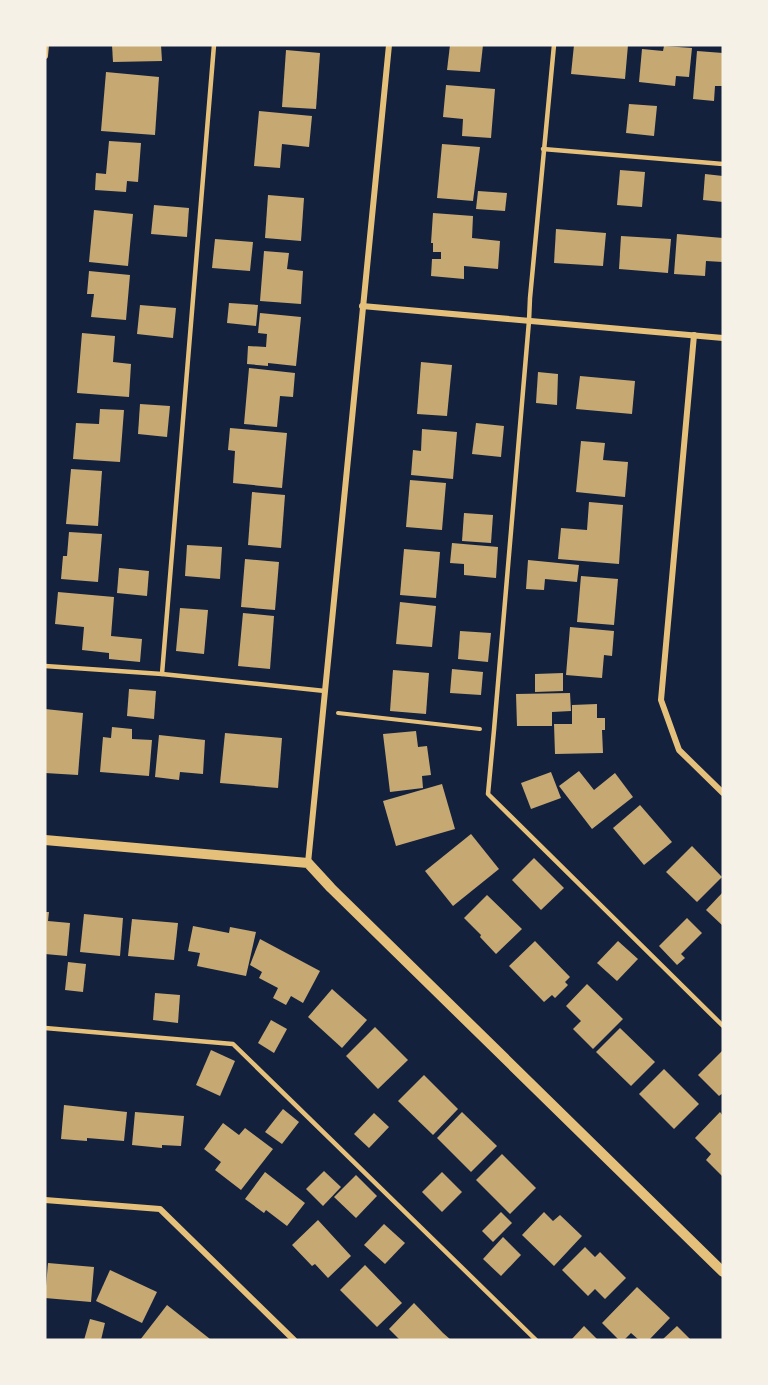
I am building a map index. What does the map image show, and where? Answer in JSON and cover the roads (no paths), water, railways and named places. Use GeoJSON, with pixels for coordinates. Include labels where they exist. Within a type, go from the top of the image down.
{"type":"FeatureCollection","features":[{"type":"Feature","properties":{"kind":"street"},"geometry":{"type":"LineString","coordinates":[[45,56],[46,45]]}},
{"type":"Feature","properties":{"kind":"street"},"geometry":{"type":"LineString","coordinates":[[308,863],[388,45]]}},
{"type":"Feature","properties":{"kind":"street"},"geometry":{"type":"LineString","coordinates":[[362,306],[723,338]]}},
{"type":"Feature","properties":{"kind":"street"},"geometry":{"type":"LineString","coordinates":[[694,335],[661,700],[679,750],[723,793]]}},
{"type":"Feature","properties":{"kind":"street"},"geometry":{"type":"LineString","coordinates":[[45,840],[308,863],[723,1272]]}},
{"type":"Feature","properties":{"kind":"street"},"geometry":{"type":"LineString","coordinates":[[45,1200],[160,1209],[294,1340]]}},
{"type":"Feature","properties":{"kind":"lane"},"geometry":{"type":"LineString","coordinates":[[162,674],[214,45]]}},
{"type":"Feature","properties":{"kind":"lane"},"geometry":{"type":"LineString","coordinates":[[554,45],[488,794],[723,1026]]}},
{"type":"Feature","properties":{"kind":"lane"},"geometry":{"type":"LineString","coordinates":[[543,150],[723,164]]}},
{"type":"Feature","properties":{"kind":"lane"},"geometry":{"type":"LineString","coordinates":[[45,666],[162,674],[325,691]]}},
{"type":"Feature","properties":{"kind":"lane"},"geometry":{"type":"LineString","coordinates":[[45,1028],[233,1044],[536,1340]]}}]}
